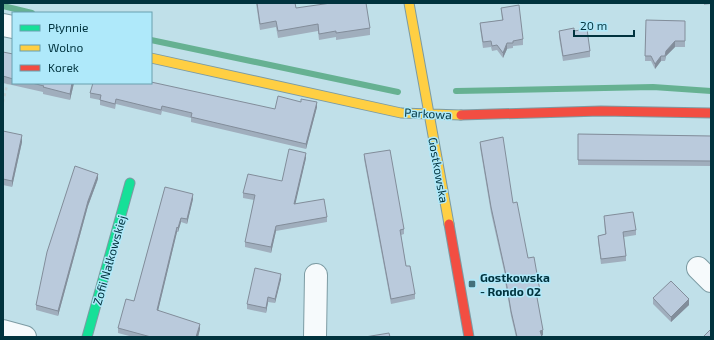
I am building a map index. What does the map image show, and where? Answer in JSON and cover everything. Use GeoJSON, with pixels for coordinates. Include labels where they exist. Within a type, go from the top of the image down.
{"type":"FeatureCollection","features":[{"type":"Feature","properties":{"kind":"street","name":"Gostkowska"},"geometry":{"type":"LineString","coordinates":[[409,3],[469,337]]}},
{"type":"Feature","properties":{"kind":"street","name":"Parkowa"},"geometry":{"type":"LineString","coordinates":[[152,58],[401,113],[430,115],[601,111],[711,113]]}},
{"type":"Feature","properties":{"kind":"street","name":"Zofii Nałkowskiej"},"geometry":{"type":"LineString","coordinates":[[87,337],[130,183]]}},
{"type":"Feature","properties":{"kind":"street"},"geometry":{"type":"LineString","coordinates":[[315,337],[316,275]]}},
{"type":"Feature","properties":{"kind":"street"},"geometry":{"type":"LineString","coordinates":[[3,331],[25,337]]}},
{"type":"Feature","properties":{"kind":"path"},"geometry":{"type":"LineString","coordinates":[[3,102],[10,74]]}},
{"type":"Feature","properties":{"kind":"building"},"geometry":{"type":"Polygon","coordinates":[[[257,3],[295,3],[296,8],[331,3],[366,3],[370,28],[319,34],[318,24],[278,31],[276,21],[260,24],[257,3]]]}},
{"type":"Feature","properties":{"kind":"building"},"geometry":{"type":"Polygon","coordinates":[[[519,5],[523,39],[513,41],[513,43],[507,43],[503,53],[497,45],[492,46],[491,41],[483,42],[480,23],[503,20],[501,8],[519,5]]]}},
{"type":"Feature","properties":{"kind":"building"},"geometry":{"type":"Polygon","coordinates":[[[646,20],[685,21],[685,41],[675,41],[666,51],[665,56],[661,56],[655,64],[651,56],[645,56],[646,20]]]}},
{"type":"Feature","properties":{"kind":"building"},"geometry":{"type":"Polygon","coordinates":[[[574,28],[574,31],[587,29],[590,51],[563,56],[559,31],[574,28]]]}},
{"type":"Feature","properties":{"kind":"building"},"geometry":{"type":"Polygon","coordinates":[[[3,52],[12,54],[12,79],[3,76],[3,52]]]}},
{"type":"Feature","properties":{"kind":"building"},"geometry":{"type":"Polygon","coordinates":[[[152,82],[275,109],[278,96],[301,102],[301,99],[317,102],[306,144],[191,117],[192,113],[162,106],[161,110],[116,99],[115,104],[100,100],[101,95],[90,93],[93,84],[152,84],[152,82]]]}},
{"type":"Feature","properties":{"kind":"building"},"geometry":{"type":"Polygon","coordinates":[[[36,84],[72,84],[70,94],[43,87],[44,86],[36,84]]]}},
{"type":"Feature","properties":{"kind":"building"},"geometry":{"type":"Polygon","coordinates":[[[3,131],[22,135],[12,181],[3,179],[3,131]]]}},
{"type":"Feature","properties":{"kind":"building"},"geometry":{"type":"Polygon","coordinates":[[[578,134],[711,136],[711,161],[578,160],[578,134]]]}},
{"type":"Feature","properties":{"kind":"building"},"geometry":{"type":"Polygon","coordinates":[[[503,137],[513,203],[517,202],[528,258],[534,257],[540,291],[536,292],[543,330],[540,331],[542,337],[517,337],[511,311],[506,275],[491,207],[480,142],[503,137]]]}},
{"type":"Feature","properties":{"kind":"building"},"geometry":{"type":"Polygon","coordinates":[[[289,149],[306,153],[294,204],[324,199],[327,217],[276,226],[271,247],[245,242],[255,195],[243,193],[248,174],[282,181],[289,149]]]}},
{"type":"Feature","properties":{"kind":"building"},"geometry":{"type":"Polygon","coordinates":[[[390,150],[404,229],[400,230],[406,266],[410,266],[415,294],[391,299],[364,154],[390,150]]]}},
{"type":"Feature","properties":{"kind":"building"},"geometry":{"type":"Polygon","coordinates":[[[75,166],[98,174],[88,201],[58,311],[36,305],[47,252],[75,166]]]}},
{"type":"Feature","properties":{"kind":"building"},"geometry":{"type":"Polygon","coordinates":[[[165,187],[193,194],[187,219],[181,218],[178,228],[177,227],[157,310],[200,324],[196,337],[151,337],[118,328],[126,299],[134,301],[165,187]]]}},
{"type":"Feature","properties":{"kind":"building"},"geometry":{"type":"Polygon","coordinates":[[[633,212],[636,230],[623,232],[626,256],[601,259],[598,236],[606,234],[604,216],[633,212]]]}},
{"type":"Feature","properties":{"kind":"building"},"geometry":{"type":"Polygon","coordinates":[[[255,268],[281,274],[275,299],[268,297],[266,308],[247,304],[255,268]]]}},
{"type":"Feature","properties":{"kind":"building"},"geometry":{"type":"Polygon","coordinates":[[[671,281],[689,299],[671,317],[653,298],[671,281]]]}},
{"type":"Feature","properties":{"kind":"building"},"geometry":{"type":"Polygon","coordinates":[[[711,329],[711,337],[703,337],[711,329]]]}},
{"type":"Feature","properties":{"kind":"building"},"geometry":{"type":"Polygon","coordinates":[[[389,333],[390,337],[365,337],[389,333]]]}},
{"type":"Feature","properties":{"kind":"waterway"},"geometry":{"type":"LineString","coordinates":[[3,6],[28,12]]}},
{"type":"Feature","properties":{"kind":"waterway"},"geometry":{"type":"LineString","coordinates":[[152,40],[398,92]]}},
{"type":"Feature","properties":{"kind":"waterway"},"geometry":{"type":"LineString","coordinates":[[456,91],[653,87],[711,91]]}},
{"type":"Feature","properties":{"kind":"traffic: fast"},"geometry":{"type":"LineString","coordinates":[[87,337],[130,183]]}},
{"type":"Feature","properties":{"kind":"traffic: slow"},"geometry":{"type":"LineString","coordinates":[[409,3],[449,224]]}},
{"type":"Feature","properties":{"kind":"traffic: slow"},"geometry":{"type":"LineString","coordinates":[[152,58],[401,113],[461,115]]}},
{"type":"Feature","properties":{"kind":"traffic: jam"},"geometry":{"type":"LineString","coordinates":[[461,115],[601,111],[711,113]]}},
{"type":"Feature","properties":{"kind":"traffic: jam"},"geometry":{"type":"LineString","coordinates":[[449,224],[469,337]]}},
{"type":"Feature","properties":{"kind":"place","name":"Gostkowska - Rondo 02"},"geometry":{"type":"Point","coordinates":[472,284]}}]}
